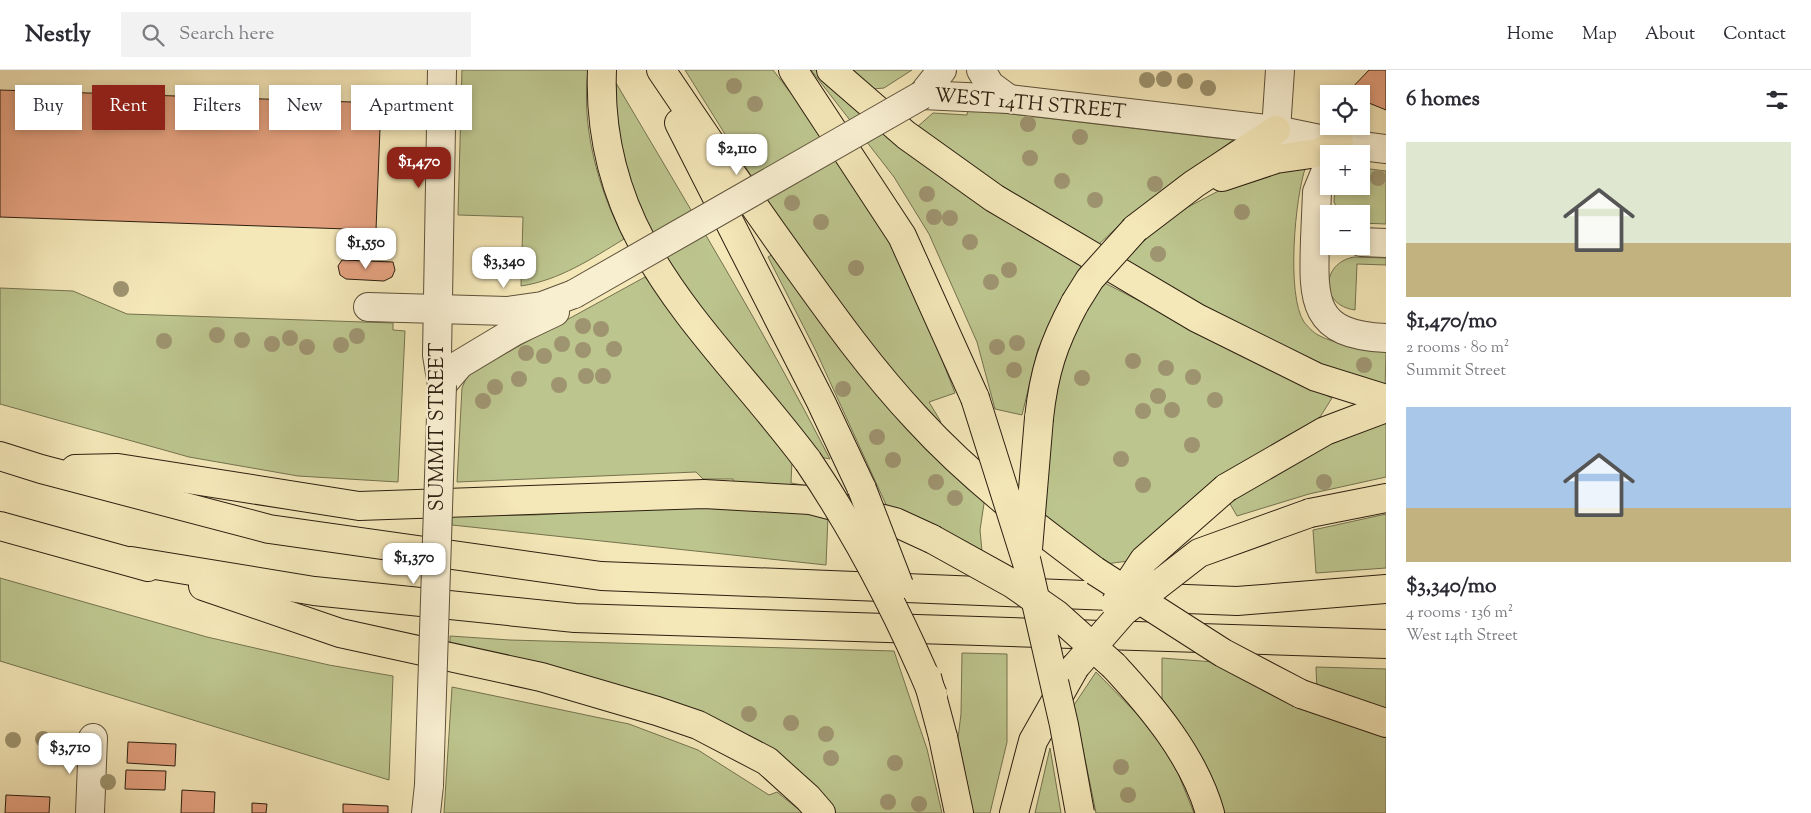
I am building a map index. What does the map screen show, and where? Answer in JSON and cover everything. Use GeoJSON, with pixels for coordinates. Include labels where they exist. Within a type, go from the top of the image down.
{"type":"FeatureCollection","features":[{"type":"Feature","properties":{"kind":"highway"},"geometry":{"type":"LineString","coordinates":[[602,70],[601,99],[604,136],[615,182],[631,223],[650,258],[675,297],[778,421],[808,460],[842,512],[882,582],[932,695]]}},
{"type":"Feature","properties":{"kind":"highway"},"geometry":{"type":"LineString","coordinates":[[653,70],[821,402],[862,489],[906,606],[932,695],[960,813]]}},
{"type":"Feature","properties":{"kind":"highway"},"geometry":{"type":"LineString","coordinates":[[661,70],[854,346],[886,385],[951,453],[990,490],[1095,571],[1214,648],[1301,694],[1386,723]]}},
{"type":"Feature","properties":{"kind":"highway"},"geometry":{"type":"LineString","coordinates":[[793,70],[902,236],[975,398],[1027,563],[1064,725],[1080,813]]}},
{"type":"Feature","properties":{"kind":"highway"},"geometry":{"type":"LineString","coordinates":[[831,70],[906,135],[994,198],[1197,318],[1316,377],[1386,399]]}},
{"type":"Feature","properties":{"kind":"highway"},"geometry":{"type":"LineString","coordinates":[[1027,563],[1043,384],[1050,356],[1074,304],[1090,279],[1135,229],[1194,184],[1276,130]]}},
{"type":"Feature","properties":{"kind":"highway"},"geometry":{"type":"LineString","coordinates":[[1194,184],[1210,181],[1276,159],[1320,153]]}},
{"type":"Feature","properties":{"kind":"highway"},"geometry":{"type":"LineString","coordinates":[[1014,813],[1033,741],[1075,666],[1144,560],[1226,488],[1325,431],[1386,408]]}},
{"type":"Feature","properties":{"kind":"highway"},"geometry":{"type":"LineString","coordinates":[[0,456],[41,469],[269,529],[601,576],[1237,601],[1386,589]]}},
{"type":"Feature","properties":{"kind":"highway"},"geometry":{"type":"LineString","coordinates":[[41,469],[118,468],[359,506],[704,494],[810,500],[896,522],[932,539],[1012,584],[1056,614],[1114,666],[1135,689],[1180,749],[1195,776],[1210,813]]}},
{"type":"Feature","properties":{"kind":"highway"},"geometry":{"type":"LineString","coordinates":[[1075,666],[1122,612],[1199,554],[1310,513],[1386,498]]}},
{"type":"Feature","properties":{"kind":"highway"},"geometry":{"type":"LineString","coordinates":[[0,526],[131,561],[340,633],[541,677],[698,725],[767,761],[821,813]]}},
{"type":"Feature","properties":{"kind":"highway"},"geometry":{"type":"LineString","coordinates":[[131,561],[314,591],[575,618],[1379,642]]}},
{"type":"Feature","properties":{"kind":"street","name":"SUMMIT STREET"},"geometry":{"type":"LineString","coordinates":[[426,813],[429,785],[442,385],[438,355],[438,310],[442,70]]}},
{"type":"Feature","properties":{"kind":"street"},"geometry":{"type":"LineString","coordinates":[[922,95],[942,70]]}},
{"type":"Feature","properties":{"kind":"street"},"geometry":{"type":"LineString","coordinates":[[981,70],[990,84],[1009,99]]}},
{"type":"Feature","properties":{"kind":"street"},"geometry":{"type":"LineString","coordinates":[[1276,130],[1280,70]]}},
{"type":"Feature","properties":{"kind":"street","name":"WEST 14TH STREET"},"geometry":{"type":"LineString","coordinates":[[368,308],[506,311],[542,306],[574,294],[922,95],[1009,99],[1276,130],[1320,147]]}},
{"type":"Feature","properties":{"kind":"street","name":"WEST 14TH STREET"},"geometry":{"type":"LineString","coordinates":[[1370,150],[1386,149]]}},
{"type":"Feature","properties":{"kind":"street"},"geometry":{"type":"LineString","coordinates":[[1320,185],[1317,192],[1320,221]]}},
{"type":"Feature","properties":{"kind":"street"},"geometry":{"type":"LineString","coordinates":[[1370,242],[1386,243]]}},
{"type":"Feature","properties":{"kind":"street"},"geometry":{"type":"LineString","coordinates":[[1320,253],[1314,293],[1323,315],[1338,328],[1386,338]]}},
{"type":"Feature","properties":{"kind":"street","name":"WEST 14TH STREET"},"geometry":{"type":"LineString","coordinates":[[442,385],[460,364],[516,331],[560,309],[574,294]]}},
{"type":"Feature","properties":{"kind":"street"},"geometry":{"type":"LineString","coordinates":[[90,813],[93,738]]}},
{"type":"Feature","properties":{"kind":"green space"},"geometry":{"type":"Polygon","coordinates":[[[462,70],[588,70],[586,92],[589,136],[606,199],[624,239],[562,274],[521,286],[523,217],[458,215],[460,130],[472,130],[472,85],[462,85],[462,70]]]}},
{"type":"Feature","properties":{"kind":"green space"},"geometry":{"type":"Polygon","coordinates":[[[685,70],[773,70],[803,109],[883,226],[937,347],[955,393],[929,402],[941,422],[936,427],[847,318],[773,211],[685,70]]]}},
{"type":"Feature","properties":{"kind":"green space"},"geometry":{"type":"Polygon","coordinates":[[[811,70],[818,70],[1083,263],[1038,349],[1022,415],[995,409],[977,342],[929,234],[894,177],[811,70]]]}},
{"type":"Feature","properties":{"kind":"green space"},"geometry":{"type":"Polygon","coordinates":[[[852,70],[912,70],[884,88],[873,89],[852,70]]]}},
{"type":"Feature","properties":{"kind":"green space"},"geometry":{"type":"Polygon","coordinates":[[[616,83],[753,316],[830,459],[820,457],[704,320],[644,230],[614,153],[616,83]]]}},
{"type":"Feature","properties":{"kind":"green space"},"geometry":{"type":"Polygon","coordinates":[[[968,109],[1233,140],[1128,217],[1097,246],[1046,219],[916,128],[933,113],[967,115],[968,109]]]}},
{"type":"Feature","properties":{"kind":"green space"},"geometry":{"type":"Polygon","coordinates":[[[1306,166],[1299,199],[1294,245],[1295,290],[1298,309],[1304,322],[1316,334],[1326,339],[1342,344],[1386,350],[1385,391],[1285,349],[1126,266],[1124,258],[1167,218],[1228,186],[1306,166]]]}},
{"type":"Feature","properties":{"kind":"green space"},"geometry":{"type":"Polygon","coordinates":[[[1370,169],[1386,171],[1386,224],[1370,223],[1370,205],[1336,205],[1334,195],[1370,195],[1370,169]]]}},
{"type":"Feature","properties":{"kind":"green space"},"geometry":{"type":"Polygon","coordinates":[[[777,252],[985,497],[980,530],[982,551],[888,509],[815,349],[768,257],[777,252]]]}},
{"type":"Feature","properties":{"kind":"green space"},"geometry":{"type":"Polygon","coordinates":[[[1354,257],[1386,258],[1386,265],[1357,264],[1355,310],[1343,307],[1335,300],[1330,293],[1329,284],[1330,275],[1335,267],[1343,261],[1354,257]]]}},
{"type":"Feature","properties":{"kind":"green space"},"geometry":{"type":"Polygon","coordinates":[[[645,277],[792,460],[791,483],[809,486],[815,493],[734,486],[733,479],[703,479],[696,472],[457,482],[462,388],[468,374],[645,277]]]}},
{"type":"Feature","properties":{"kind":"green space"},"geometry":{"type":"Polygon","coordinates":[[[1101,281],[1284,376],[1332,398],[1320,417],[1275,443],[1227,476],[1129,561],[1105,564],[1045,519],[1045,475],[1056,364],[1101,281]]]}},
{"type":"Feature","properties":{"kind":"green space"},"geometry":{"type":"Polygon","coordinates":[[[0,288],[73,291],[127,314],[393,323],[393,330],[405,331],[398,482],[298,476],[189,457],[0,404],[0,288]]]}},
{"type":"Feature","properties":{"kind":"green space"},"geometry":{"type":"Polygon","coordinates":[[[1386,419],[1386,477],[1309,494],[1237,516],[1229,502],[1317,448],[1386,419]]]}},
{"type":"Feature","properties":{"kind":"green space"},"geometry":{"type":"Polygon","coordinates":[[[693,506],[779,509],[828,516],[826,565],[452,525],[452,516],[535,515],[693,506]]]}},
{"type":"Feature","properties":{"kind":"green space"},"geometry":{"type":"Polygon","coordinates":[[[1386,514],[1386,568],[1316,573],[1313,530],[1386,514]]]}},
{"type":"Feature","properties":{"kind":"green space"},"geometry":{"type":"Polygon","coordinates":[[[0,578],[207,637],[329,665],[393,676],[389,780],[0,661],[0,578]]]}},
{"type":"Feature","properties":{"kind":"green space"},"geometry":{"type":"Polygon","coordinates":[[[450,636],[510,640],[894,651],[927,749],[942,813],[836,813],[800,774],[450,646],[450,636]]]}},
{"type":"Feature","properties":{"kind":"green space"},"geometry":{"type":"Polygon","coordinates":[[[962,653],[1007,654],[1007,742],[990,813],[973,813],[958,738],[961,714],[962,653]]]}},
{"type":"Feature","properties":{"kind":"green space"},"geometry":{"type":"Polygon","coordinates":[[[1162,658],[1214,662],[1386,735],[1386,813],[1220,813],[1162,702],[1162,658]]]}},
{"type":"Feature","properties":{"kind":"green space"},"geometry":{"type":"Polygon","coordinates":[[[1316,667],[1386,669],[1386,716],[1317,690],[1316,667]]]}},
{"type":"Feature","properties":{"kind":"green space"},"geometry":{"type":"Polygon","coordinates":[[[1096,672],[1154,731],[1176,768],[1194,813],[1096,813],[1074,705],[1096,672]]]}},
{"type":"Feature","properties":{"kind":"green space"},"geometry":{"type":"Polygon","coordinates":[[[452,687],[629,724],[698,750],[769,795],[777,792],[803,813],[444,813],[452,687]]]}},
{"type":"Feature","properties":{"kind":"green space"},"geometry":{"type":"Polygon","coordinates":[[[1050,748],[1061,813],[1035,813],[1050,748]]]}},
{"type":"Feature","properties":{"kind":"building"},"geometry":{"type":"Polygon","coordinates":[[[1369,70],[1386,70],[1386,110],[1370,104],[1370,85],[1355,85],[1369,70]]]}},
{"type":"Feature","properties":{"kind":"building"},"geometry":{"type":"Polygon","coordinates":[[[0,90],[15,91],[15,130],[82,130],[82,93],[92,93],[92,130],[165,130],[165,96],[175,96],[175,130],[259,130],[259,99],[269,99],[269,130],[341,130],[341,102],[351,102],[351,130],[380,130],[376,230],[0,217],[0,90]]]}},
{"type":"Feature","properties":{"kind":"building"},"geometry":{"type":"Polygon","coordinates":[[[342,260],[393,262],[395,270],[392,277],[384,281],[346,279],[340,275],[338,266],[342,260]]]}},
{"type":"Feature","properties":{"kind":"building"},"geometry":{"type":"Polygon","coordinates":[[[128,742],[176,744],[175,766],[127,763],[128,742]]]}},
{"type":"Feature","properties":{"kind":"building"},"geometry":{"type":"Polygon","coordinates":[[[126,770],[166,771],[165,790],[125,789],[126,770]]]}},
{"type":"Feature","properties":{"kind":"building"},"geometry":{"type":"Polygon","coordinates":[[[182,790],[215,792],[214,813],[181,813],[182,790]]]}},
{"type":"Feature","properties":{"kind":"building"},"geometry":{"type":"Polygon","coordinates":[[[6,795],[50,797],[49,813],[5,813],[6,795]]]}},
{"type":"Feature","properties":{"kind":"building"},"geometry":{"type":"Polygon","coordinates":[[[252,803],[267,804],[266,813],[252,813],[252,803]]]}},
{"type":"Feature","properties":{"kind":"building"},"geometry":{"type":"Polygon","coordinates":[[[343,804],[388,806],[388,813],[343,813],[343,804]]]}}]}
